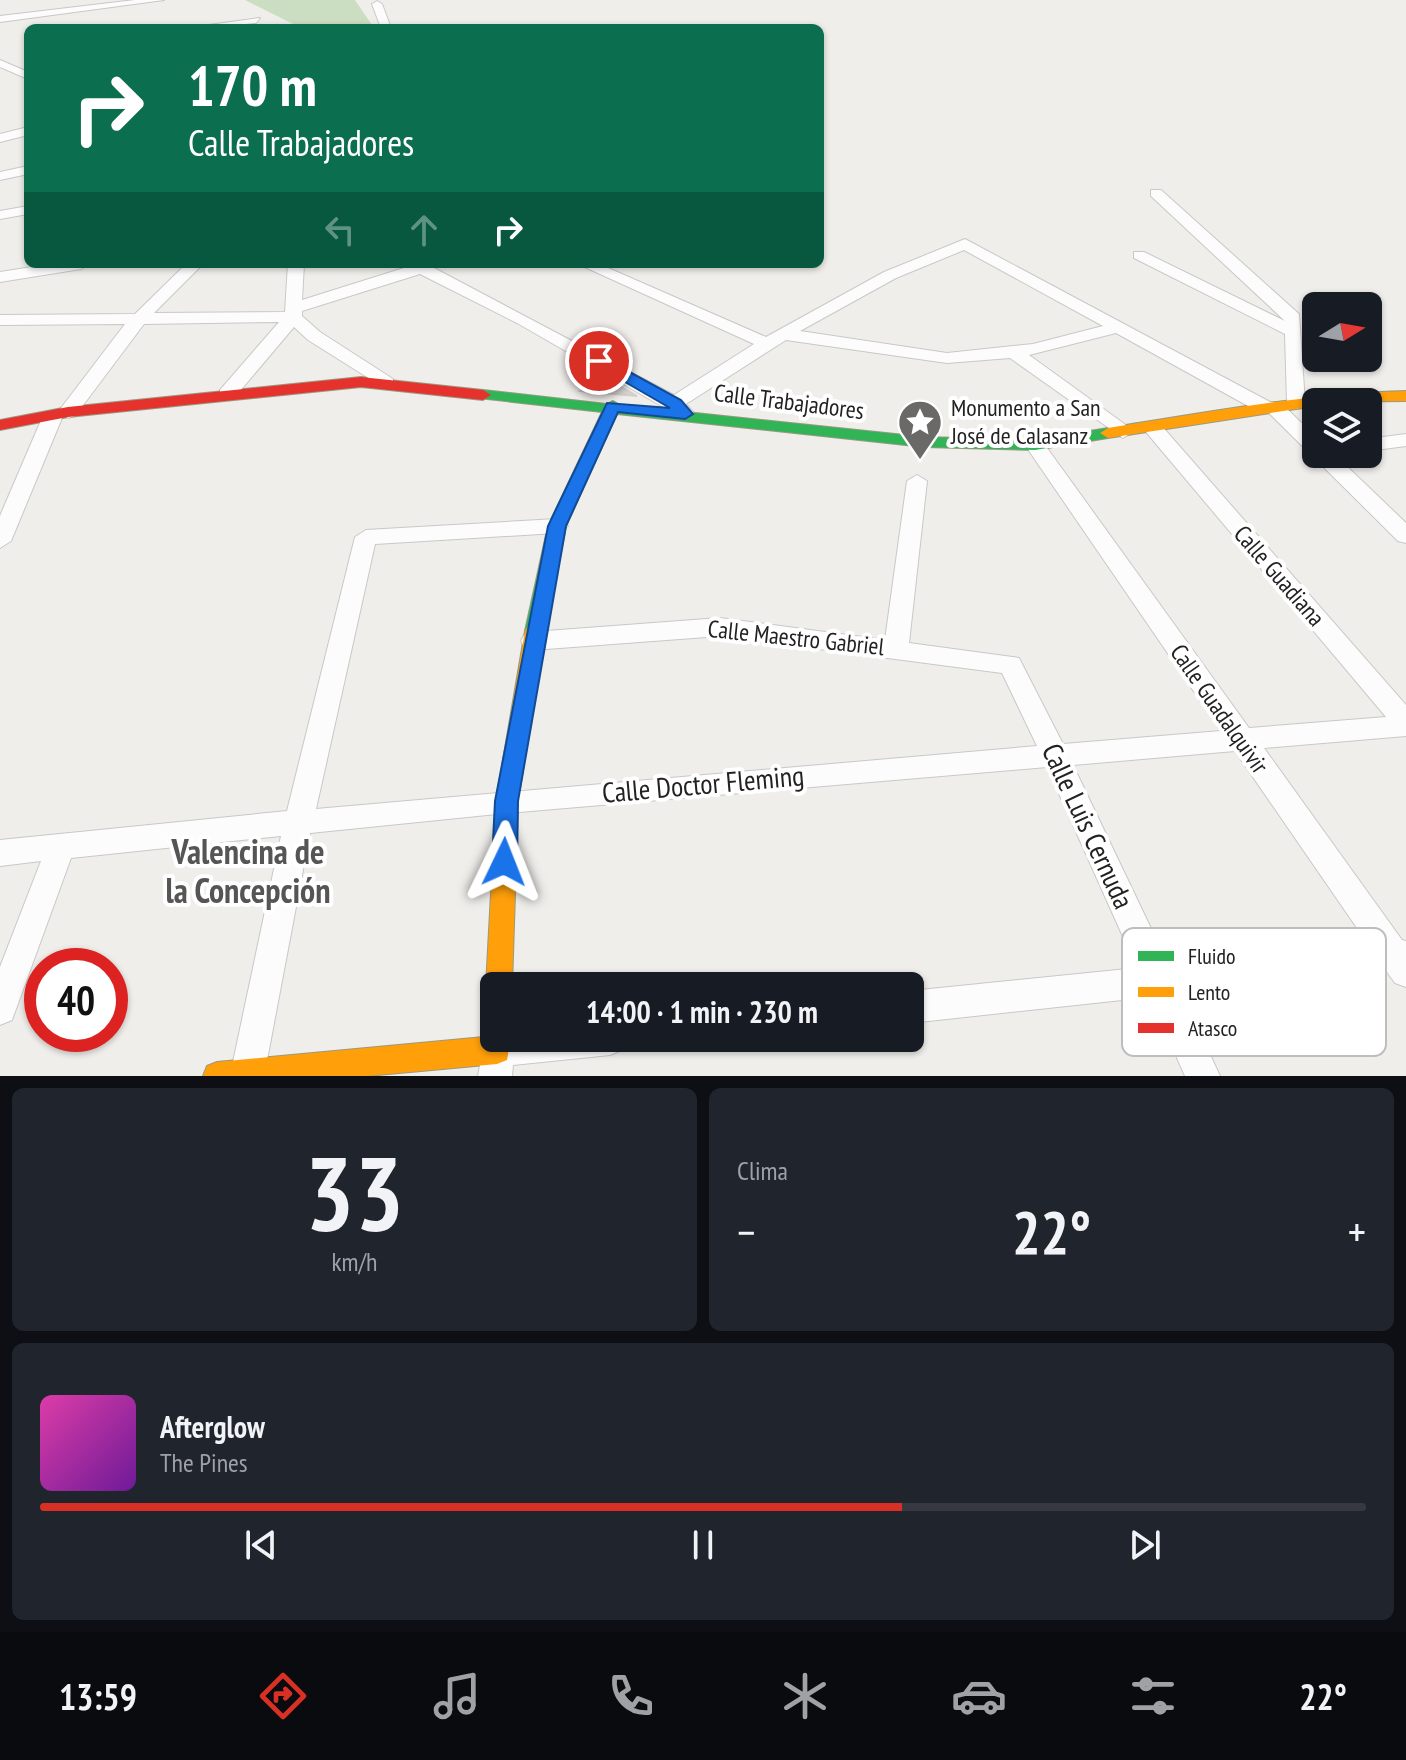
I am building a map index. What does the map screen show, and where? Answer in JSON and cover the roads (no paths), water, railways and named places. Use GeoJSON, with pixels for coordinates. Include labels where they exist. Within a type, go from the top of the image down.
{"type":"FeatureCollection","features":[{"type":"Feature","properties":{"kind":"street"},"geometry":{"type":"LineString","coordinates":[[0,19],[159,0]]}},
{"type":"Feature","properties":{"kind":"street"},"geometry":{"type":"LineString","coordinates":[[377,4],[384,24]]}},
{"type":"Feature","properties":{"kind":"street"},"geometry":{"type":"LineString","coordinates":[[232,24],[256,20]]}},
{"type":"Feature","properties":{"kind":"street"},"geometry":{"type":"LineString","coordinates":[[0,63],[24,59]]}},
{"type":"Feature","properties":{"kind":"street"},"geometry":{"type":"LineString","coordinates":[[0,63],[24,74]]}},
{"type":"Feature","properties":{"kind":"street"},"geometry":{"type":"LineString","coordinates":[[0,138],[24,132]]}},
{"type":"Feature","properties":{"kind":"street"},"geometry":{"type":"LineString","coordinates":[[0,176],[24,171]]}},
{"type":"Feature","properties":{"kind":"street"},"geometry":{"type":"LineString","coordinates":[[1156,193],[1293,318],[1296,403]]}},
{"type":"Feature","properties":{"kind":"street"},"geometry":{"type":"LineString","coordinates":[[0,215],[24,211]]}},
{"type":"Feature","properties":{"kind":"street"},"geometry":{"type":"LineString","coordinates":[[428,268],[680,408],[766,343],[919,261],[965,244],[1270,408],[1302,436]]}},
{"type":"Feature","properties":{"kind":"street"},"geometry":{"type":"LineString","coordinates":[[1139,255],[1294,332]]}},
{"type":"Feature","properties":{"kind":"street"},"geometry":{"type":"LineString","coordinates":[[0,277],[56,268]]}},
{"type":"Feature","properties":{"kind":"street"},"geometry":{"type":"LineString","coordinates":[[0,541],[60,415],[131,327],[191,268]]}},
{"type":"Feature","properties":{"kind":"street"},"geometry":{"type":"LineString","coordinates":[[227,394],[293,313],[296,268]]}},
{"type":"Feature","properties":{"kind":"street"},"geometry":{"type":"LineString","coordinates":[[0,320],[293,313],[414,268]]}},
{"type":"Feature","properties":{"kind":"street"},"geometry":{"type":"LineString","coordinates":[[595,268],[766,343]]}},
{"type":"Feature","properties":{"kind":"street"},"geometry":{"type":"LineString","coordinates":[[293,313],[314,336],[386,383]]}},
{"type":"Feature","properties":{"kind":"street"},"geometry":{"type":"LineString","coordinates":[[783,334],[947,358],[1013,352],[1082,339],[1117,327]]}},
{"type":"Feature","properties":{"kind":"street"},"geometry":{"type":"LineString","coordinates":[[1013,352],[1123,432]]}},
{"type":"Feature","properties":{"kind":"street","name":"Calle Trabajadores"},"geometry":{"type":"LineString","coordinates":[[0,425],[227,394],[386,383],[613,406],[680,408],[924,442],[1035,445],[1296,403],[1353,396],[1406,396]]}},
{"type":"Feature","properties":{"kind":"street"},"geometry":{"type":"LineString","coordinates":[[500,972],[507,801],[533,641],[557,526],[613,406]]}},
{"type":"Feature","properties":{"kind":"street","name":"Calle Guadiana"},"geometry":{"type":"LineString","coordinates":[[1153,428],[1406,724]]}},
{"type":"Feature","properties":{"kind":"street"},"geometry":{"type":"LineString","coordinates":[[1382,443],[1406,440]]}},
{"type":"Feature","properties":{"kind":"street","name":"Calle Guadalquivir"},"geometry":{"type":"LineString","coordinates":[[1035,445],[1239,738],[1378,928]]}},
{"type":"Feature","properties":{"kind":"street"},"geometry":{"type":"LineString","coordinates":[[1336,468],[1406,536]]}},
{"type":"Feature","properties":{"kind":"street"},"geometry":{"type":"LineString","coordinates":[[896,648],[917,481]]}},
{"type":"Feature","properties":{"kind":"street"},"geometry":{"type":"LineString","coordinates":[[247,1075],[298,823],[366,537],[557,526]]}},
{"type":"Feature","properties":{"kind":"street","name":"Calle Maestro Gabriel"},"geometry":{"type":"LineString","coordinates":[[533,641],[720,627],[1010,665]]}},
{"type":"Feature","properties":{"kind":"street","name":"Calle Luis Cernuda"},"geometry":{"type":"LineString","coordinates":[[1010,665],[1136,928]]}},
{"type":"Feature","properties":{"kind":"street","name":"Calle Doctor Fleming"},"geometry":{"type":"LineString","coordinates":[[0,853],[507,801],[1406,724]]}},
{"type":"Feature","properties":{"kind":"street"},"geometry":{"type":"LineString","coordinates":[[0,1009],[61,847]]}},
{"type":"Feature","properties":{"kind":"street","name":"Calle Guadalquivir"},"geometry":{"type":"LineString","coordinates":[[1386,939],[1402,961]]}},
{"type":"Feature","properties":{"kind":"street"},"geometry":{"type":"LineString","coordinates":[[924,1006],[1122,985]]}},
{"type":"Feature","properties":{"kind":"street"},"geometry":{"type":"LineString","coordinates":[[217,1076],[516,1052]]}},
{"type":"Feature","properties":{"kind":"street","name":"Calle Luis Cernuda"},"geometry":{"type":"LineString","coordinates":[[1194,1056],[1203,1076]]}},
{"type":"Feature","properties":{"kind":"place","name":"Monumento a San José de Calasanz"},"geometry":{"type":"Point","coordinates":[920,461]}},
{"type":"Feature","properties":{"kind":"district","name":"Valencina de la Concepción"},"geometry":{"type":"Point","coordinates":[248,872]}}]}
